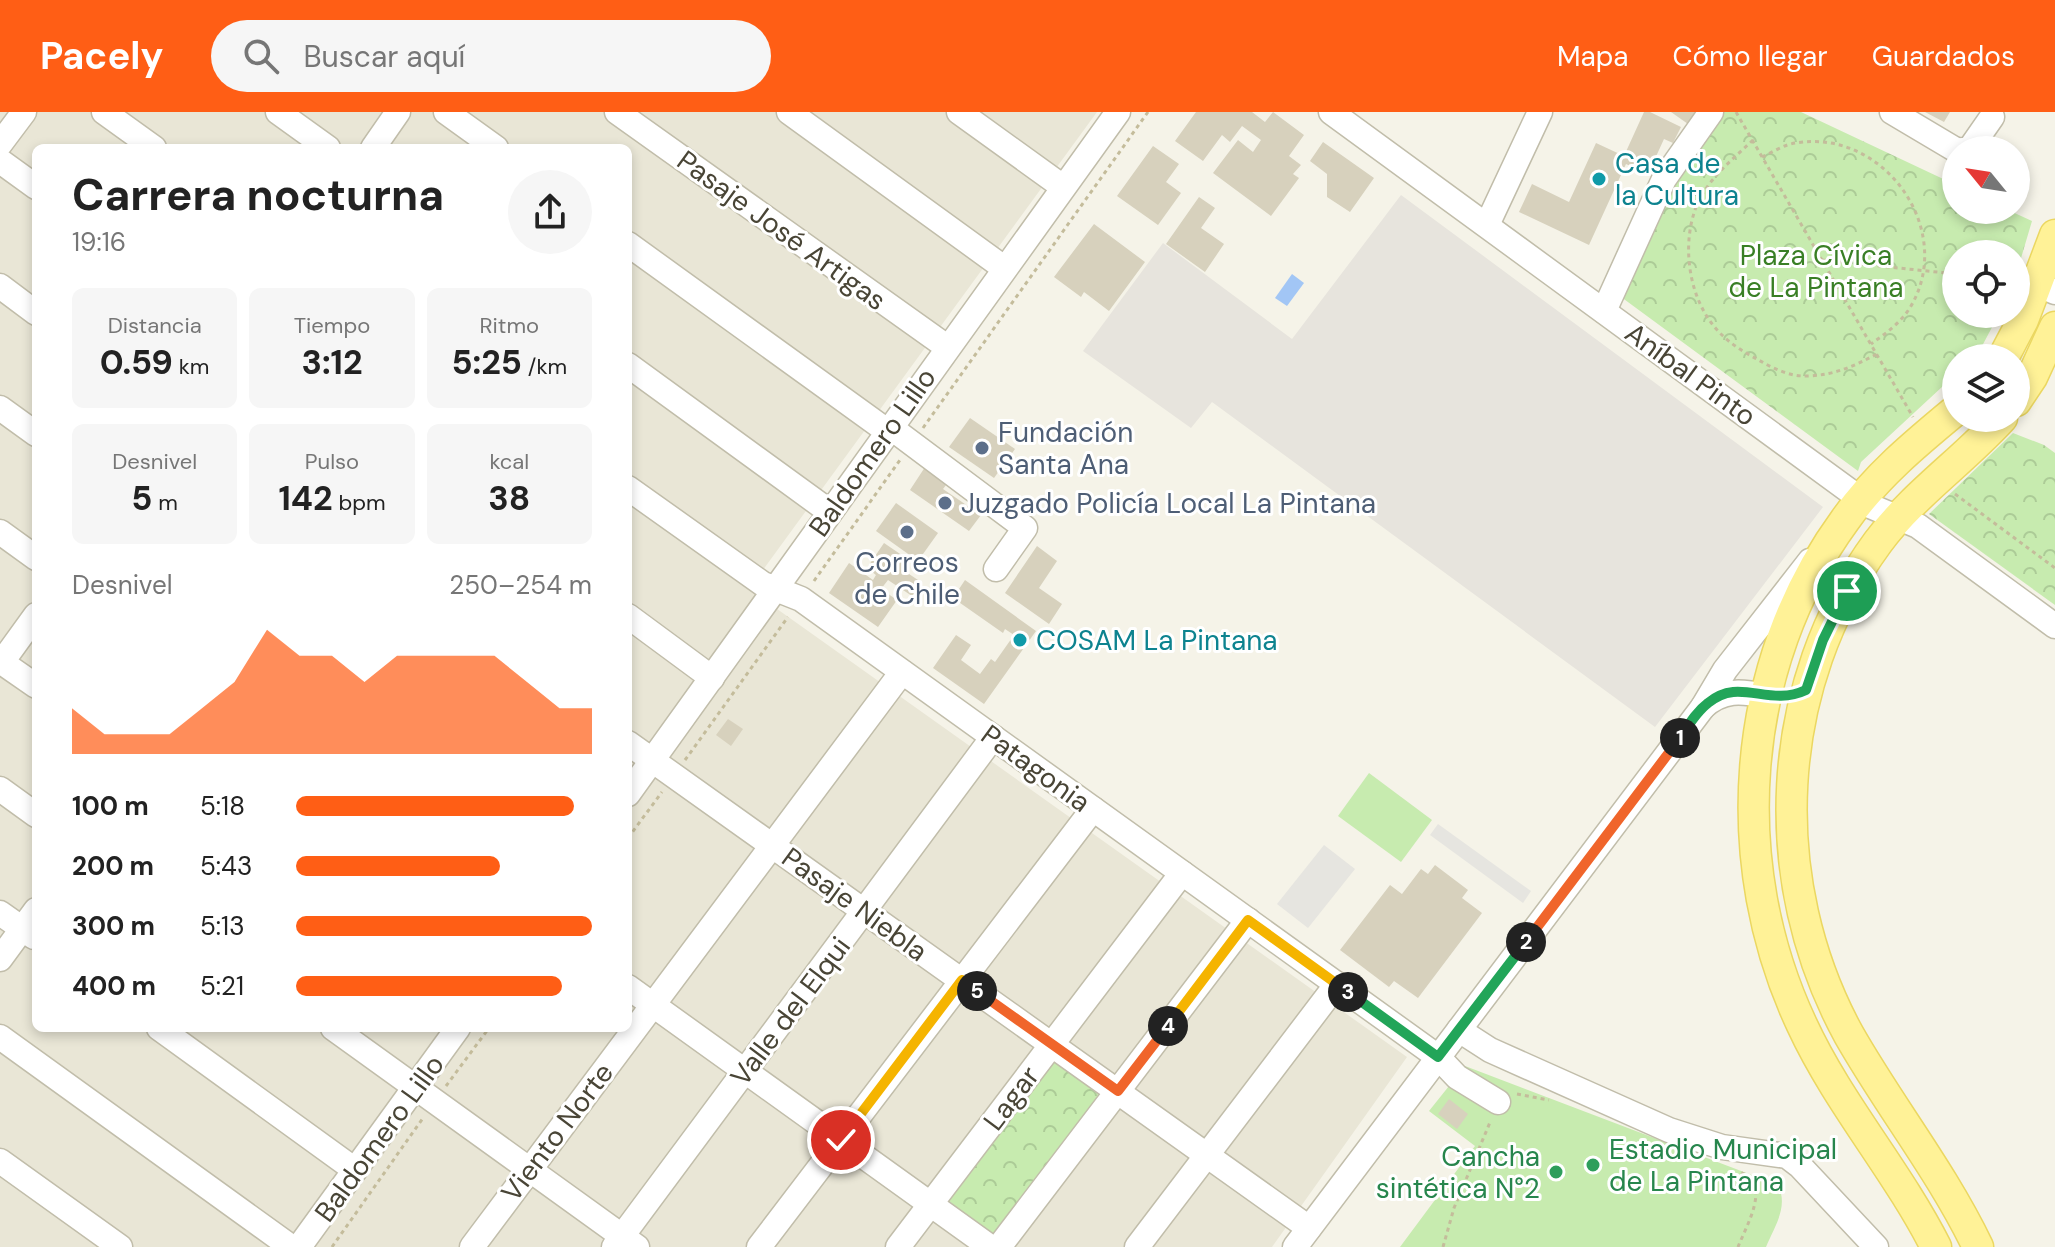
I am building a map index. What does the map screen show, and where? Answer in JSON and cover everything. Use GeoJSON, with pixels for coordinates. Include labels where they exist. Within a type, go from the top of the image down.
{"type":"FeatureCollection","features":[{"type":"Feature","properties":{"kind":"main road"},"geometry":{"type":"LineString","coordinates":[[2011,344],[2046,288],[2055,235]]}},
{"type":"Feature","properties":{"kind":"main road"},"geometry":{"type":"LineString","coordinates":[[2030,378],[2055,327]]}},
{"type":"Feature","properties":{"kind":"main road"},"geometry":{"type":"LineString","coordinates":[[1936,1247],[1802,1027],[1766,925],[1756,867],[1753,820],[1755,763],[1766,696],[1796,606],[1829,543],[1861,499],[1942,421]]}},
{"type":"Feature","properties":{"kind":"main road"},"geometry":{"type":"LineString","coordinates":[[1978,1247],[1950,1193],[1866,1063],[1835,1006],[1805,923],[1794,869],[1790,810],[1794,752],[1806,690],[1823,640],[1847,591],[1897,518],[1988,432]]}},
{"type":"Feature","properties":{"kind":"main road"},"geometry":{"type":"LineString","coordinates":[[1766,696],[1784,697],[1806,690]]}},
{"type":"Feature","properties":{"kind":"main road"},"geometry":{"type":"LineString","coordinates":[[1873,1144],[1905,1123]]}},
{"type":"Feature","properties":{"kind":"street"},"geometry":{"type":"LineString","coordinates":[[0,144],[24,112]]}},
{"type":"Feature","properties":{"kind":"street"},"geometry":{"type":"LineString","coordinates":[[104,112],[148,144]]}},
{"type":"Feature","properties":{"kind":"street"},"geometry":{"type":"LineString","coordinates":[[278,112],[322,144]]}},
{"type":"Feature","properties":{"kind":"street"},"geometry":{"type":"LineString","coordinates":[[376,144],[398,112]]}},
{"type":"Feature","properties":{"kind":"street"},"geometry":{"type":"LineString","coordinates":[[446,112],[490,144]]}},
{"type":"Feature","properties":{"kind":"street","name":"Pasaje José Artigas"},"geometry":{"type":"LineString","coordinates":[[617,112],[947,347]]}},
{"type":"Feature","properties":{"kind":"street"},"geometry":{"type":"LineString","coordinates":[[789,112],[1004,268]]}},
{"type":"Feature","properties":{"kind":"street"},"geometry":{"type":"LineString","coordinates":[[959,112],[1063,187]]}},
{"type":"Feature","properties":{"kind":"street","name":"Baldomero Lillo"},"geometry":{"type":"LineString","coordinates":[[632,788],[1118,112]]}},
{"type":"Feature","properties":{"kind":"street","name":"Aníbal Pinto"},"geometry":{"type":"LineString","coordinates":[[1331,112],[1861,499],[1928,532],[2055,626]]}},
{"type":"Feature","properties":{"kind":"street"},"geometry":{"type":"LineString","coordinates":[[1487,225],[1540,112]]}},
{"type":"Feature","properties":{"kind":"street"},"geometry":{"type":"LineString","coordinates":[[1604,311],[1664,179],[1711,112]]}},
{"type":"Feature","properties":{"kind":"street"},"geometry":{"type":"LineString","coordinates":[[1892,112],[1942,140]]}},
{"type":"Feature","properties":{"kind":"street"},"geometry":{"type":"LineString","coordinates":[[1980,136],[1992,117]]}},
{"type":"Feature","properties":{"kind":"street"},"geometry":{"type":"LineString","coordinates":[[0,161],[32,184]]}},
{"type":"Feature","properties":{"kind":"street"},"geometry":{"type":"LineString","coordinates":[[632,247],[1025,528],[996,569]]}},
{"type":"Feature","properties":{"kind":"street"},"geometry":{"type":"LineString","coordinates":[[0,286],[32,310]]}},
{"type":"Feature","properties":{"kind":"street"},"geometry":{"type":"LineString","coordinates":[[632,368],[830,512]]}},
{"type":"Feature","properties":{"kind":"street"},"geometry":{"type":"LineString","coordinates":[[0,408],[32,431]]}},
{"type":"Feature","properties":{"kind":"street","name":"Patagonia"},"geometry":{"type":"LineString","coordinates":[[632,491],[763,584],[801,599],[1438,1057],[1457,1077],[1498,1102]]}},
{"type":"Feature","properties":{"kind":"street"},"geometry":{"type":"LineString","coordinates":[[0,532],[32,555]]}},
{"type":"Feature","properties":{"kind":"street"},"geometry":{"type":"LineString","coordinates":[[1302,1238],[1703,707],[1725,670],[1793,580],[1829,543]]}},
{"type":"Feature","properties":{"kind":"street"},"geometry":{"type":"LineString","coordinates":[[632,619],[712,678]]}},
{"type":"Feature","properties":{"kind":"street"},"geometry":{"type":"LineString","coordinates":[[32,620],[1,661],[32,683]]}},
{"type":"Feature","properties":{"kind":"street","name":"Viento Norte"},"geometry":{"type":"LineString","coordinates":[[472,1247],[902,672]]}},
{"type":"Feature","properties":{"kind":"street"},"geometry":{"type":"LineString","coordinates":[[1703,707],[1725,693],[1746,692],[1766,696]]}},
{"type":"Feature","properties":{"kind":"street","name":"Valle del Elqui"},"geometry":{"type":"LineString","coordinates":[[625,1243],[745,1071],[993,737]]}},
{"type":"Feature","properties":{"kind":"street","name":"Pasaje Niebla"},"geometry":{"type":"LineString","coordinates":[[632,746],[1207,1155],[1302,1238]]}},
{"type":"Feature","properties":{"kind":"street"},"geometry":{"type":"LineString","coordinates":[[0,789],[32,812]]}},
{"type":"Feature","properties":{"kind":"street"},"geometry":{"type":"LineString","coordinates":[[759,1247],[1093,809]]}},
{"type":"Feature","properties":{"kind":"street","name":"Lagar"},"geometry":{"type":"LineString","coordinates":[[898,1247],[1182,873]]}},
{"type":"Feature","properties":{"kind":"street"},"geometry":{"type":"LineString","coordinates":[[0,913],[31,926],[0,959]]}},
{"type":"Feature","properties":{"kind":"street"},"geometry":{"type":"LineString","coordinates":[[999,1247],[1248,920]]}},
{"type":"Feature","properties":{"kind":"street"},"geometry":{"type":"LineString","coordinates":[[1137,1247],[1337,984]]}},
{"type":"Feature","properties":{"kind":"street"},"geometry":{"type":"LineString","coordinates":[[632,990],[990,1247]]}},
{"type":"Feature","properties":{"kind":"street"},"geometry":{"type":"LineString","coordinates":[[1459,1030],[1490,1050],[1669,1130],[1722,1147],[1787,1156],[1876,1247]]}},
{"type":"Feature","properties":{"kind":"street"},"geometry":{"type":"LineString","coordinates":[[165,1032],[355,1170]]}},
{"type":"Feature","properties":{"kind":"street"},"geometry":{"type":"LineString","coordinates":[[339,1032],[530,1169],[625,1243]]}},
{"type":"Feature","properties":{"kind":"street","name":"Baldomero Lillo"},"geometry":{"type":"LineString","coordinates":[[299,1247],[455,1032]]}},
{"type":"Feature","properties":{"kind":"street"},"geometry":{"type":"LineString","coordinates":[[0,1037],[291,1247]]}},
{"type":"Feature","properties":{"kind":"street"},"geometry":{"type":"LineString","coordinates":[[0,1161],[120,1247]]}},
{"type":"Feature","properties":{"kind":"path"},"geometry":{"type":"LineString","coordinates":[[1736,112],[1924,436]]}},
{"type":"Feature","properties":{"kind":"path"},"geometry":{"type":"LineString","coordinates":[[1753,140],[1712,179],[1695,208],[1688,241],[1691,273],[1700,303],[1721,334],[1775,369],[1805,377],[1840,373],[1877,354]]}},
{"type":"Feature","properties":{"kind":"path"},"geometry":{"type":"LineString","coordinates":[[1762,157],[1795,143],[1831,143],[1864,155],[1900,182],[1920,223],[1925,247],[1924,270],[1912,305],[1894,327],[1871,344]]}},
{"type":"Feature","properties":{"kind":"path"},"geometry":{"type":"LineString","coordinates":[[1822,260],[1942,272]]}},
{"type":"Feature","properties":{"kind":"path"},"geometry":{"type":"LineString","coordinates":[[1937,481],[2055,568]]}},
{"type":"Feature","properties":{"kind":"path"},"geometry":{"type":"LineString","coordinates":[[632,833],[675,774]]}},
{"type":"Feature","properties":{"kind":"path"},"geometry":{"type":"LineString","coordinates":[[332,1247],[486,1032]]}},
{"type":"Feature","properties":{"kind":"path"},"geometry":{"type":"LineString","coordinates":[[1443,1247],[1454,1208],[1498,1102],[1518,1094],[1551,1100]]}},
{"type":"Feature","properties":{"kind":"path"},"geometry":{"type":"LineString","coordinates":[[1735,1170],[1749,1175],[1754,1181],[1757,1195],[1738,1247]]}},
{"type":"Feature","properties":{"kind":"shaded area"},"geometry":{"type":"Polygon","coordinates":[[[0,112],[1097,112],[749,589],[1407,1057],[1272,1247],[0,1247],[0,112]]]}},
{"type":"Feature","properties":{"kind":"shaded area"},"geometry":{"type":"Polygon","coordinates":[[[1401,195],[1823,507],[1655,727],[1212,402],[1191,428],[1083,351],[1163,243],[1292,339],[1401,195]]]}},
{"type":"Feature","properties":{"kind":"shaded area"},"geometry":{"type":"Polygon","coordinates":[[[1438,824],[1531,891],[1523,903],[1430,835],[1438,824]]]}},
{"type":"Feature","properties":{"kind":"shaded area"},"geometry":{"type":"Polygon","coordinates":[[[1324,845],[1355,869],[1308,928],[1277,904],[1324,845]]]}},
{"type":"Feature","properties":{"kind":"green space","name":"Plaza Cívica de La Pintana"},"geometry":{"type":"Polygon","coordinates":[[[1723,112],[1801,112],[1942,178],[1942,224],[2030,224],[2032,221],[2026,240],[1942,240],[1942,328],[1992,328],[1983,344],[1942,344],[1942,387],[1861,462],[1858,471],[1617,294],[1679,164],[1723,112]]]}},
{"type":"Feature","properties":{"kind":"green space"},"geometry":{"type":"Polygon","coordinates":[[[2013,433],[2044,445],[2055,453],[2055,605],[1929,514],[2013,433]]]}},
{"type":"Feature","properties":{"kind":"green space"},"geometry":{"type":"Polygon","coordinates":[[[1369,773],[1432,820],[1401,862],[1338,816],[1369,773]]]}},
{"type":"Feature","properties":{"kind":"green space"},"geometry":{"type":"Polygon","coordinates":[[[1054,1061],[1102,1097],[992,1237],[945,1206],[1054,1061]]]}},
{"type":"Feature","properties":{"kind":"green space","name":"Estadio Municipal de La Pintana"},"geometry":{"type":"Polygon","coordinates":[[[1465,1066],[1778,1185],[1781,1209],[1766,1247],[1400,1247],[1475,1146],[1429,1111],[1465,1066]]]}},
{"type":"Feature","properties":{"kind":"water"},"geometry":{"type":"Polygon","coordinates":[[[1292,274],[1304,283],[1287,306],[1275,298],[1292,274]]]}},
{"type":"Feature","properties":{"kind":"building"},"geometry":{"type":"Polygon","coordinates":[[[1196,112],[1252,112],[1265,122],[1273,112],[1304,135],[1289,156],[1301,165],[1293,174],[1299,178],[1271,216],[1213,173],[1238,140],[1253,152],[1261,140],[1242,126],[1230,142],[1222,135],[1203,161],[1175,141],[1196,112]]]}},
{"type":"Feature","properties":{"kind":"building","name":"Casa de la Cultura"},"geometry":{"type":"Polygon","coordinates":[[[1644,112],[1681,127],[1673,143],[1664,139],[1648,174],[1626,164],[1589,245],[1519,212],[1532,184],[1569,202],[1596,143],[1624,156],[1644,112]]]}},
{"type":"Feature","properties":{"kind":"building"},"geometry":{"type":"Polygon","coordinates":[[[1671,112],[1697,112],[1688,124],[1671,112]]]}},
{"type":"Feature","properties":{"kind":"building"},"geometry":{"type":"Polygon","coordinates":[[[1925,112],[1950,112],[1944,122],[1925,112]]]}},
{"type":"Feature","properties":{"kind":"building"},"geometry":{"type":"Polygon","coordinates":[[[1323,142],[1374,178],[1350,212],[1327,197],[1327,174],[1310,161],[1323,142]]]}},
{"type":"Feature","properties":{"kind":"building"},"geometry":{"type":"Polygon","coordinates":[[[1153,146],[1179,164],[1166,182],[1181,193],[1158,225],[1117,196],[1153,146]]]}},
{"type":"Feature","properties":{"kind":"building"},"geometry":{"type":"Polygon","coordinates":[[[1199,197],[1215,208],[1201,228],[1224,244],[1205,272],[1166,244],[1199,197]]]}},
{"type":"Feature","properties":{"kind":"building"},"geometry":{"type":"Polygon","coordinates":[[[1094,224],[1145,262],[1109,311],[1084,292],[1081,297],[1054,277],[1094,224]]]}},
{"type":"Feature","properties":{"kind":"building","name":"Fundación Santa Ana"},"geometry":{"type":"Polygon","coordinates":[[[970,418],[1015,449],[994,478],[949,447],[970,418]]]}},
{"type":"Feature","properties":{"kind":"building","name":"Juzgado Policía Local La Pintana"},"geometry":{"type":"Polygon","coordinates":[[[929,461],[952,477],[943,489],[981,515],[969,531],[910,490],[929,461]]]}},
{"type":"Feature","properties":{"kind":"building","name":"Correos de Chile"},"geometry":{"type":"Polygon","coordinates":[[[896,503],[938,533],[918,561],[876,531],[896,503]]]}},
{"type":"Feature","properties":{"kind":"building"},"geometry":{"type":"Polygon","coordinates":[[[884,543],[909,560],[903,570],[921,582],[912,596],[888,580],[881,589],[897,600],[878,627],[829,593],[849,563],[873,580],[876,575],[867,568],[884,543]]]}},
{"type":"Feature","properties":{"kind":"building"},"geometry":{"type":"Polygon","coordinates":[[[1037,546],[1057,561],[1039,588],[1062,604],[1049,624],[1005,593],[1037,546]]]}},
{"type":"Feature","properties":{"kind":"building","name":"COSAM La Pintana"},"geometry":{"type":"Polygon","coordinates":[[[965,580],[1036,631],[984,704],[933,668],[956,635],[971,645],[961,660],[980,674],[991,659],[995,662],[1014,635],[1005,629],[1003,633],[953,598],[965,580]]]}},
{"type":"Feature","properties":{"kind":"building"},"geometry":{"type":"Polygon","coordinates":[[[728,719],[743,729],[731,746],[716,735],[728,719]]]}},
{"type":"Feature","properties":{"kind":"building"},"geometry":{"type":"Polygon","coordinates":[[[1435,865],[1468,890],[1462,898],[1482,913],[1418,998],[1394,981],[1389,987],[1340,950],[1390,885],[1402,894],[1421,869],[1428,874],[1435,865]]]}},
{"type":"Feature","properties":{"kind":"building"},"geometry":{"type":"Polygon","coordinates":[[[1449,1099],[1468,1114],[1457,1129],[1438,1114],[1449,1099]]]}},
{"type":"Feature","properties":{"kind":"place","name":"Casa de la Cultura"},"geometry":{"type":"Point","coordinates":[1599,179]}},
{"type":"Feature","properties":{"kind":"place","name":"Fundación Santa Ana"},"geometry":{"type":"Point","coordinates":[982,448]}},
{"type":"Feature","properties":{"kind":"place","name":"Juzgado Policía Local La Pintana"},"geometry":{"type":"Point","coordinates":[945,503]}},
{"type":"Feature","properties":{"kind":"place","name":"Correos de Chile"},"geometry":{"type":"Point","coordinates":[907,532]}},
{"type":"Feature","properties":{"kind":"place","name":"COSAM La Pintana"},"geometry":{"type":"Point","coordinates":[1020,640]}},
{"type":"Feature","properties":{"kind":"place","name":"Estadio Municipal de La Pintana"},"geometry":{"type":"Point","coordinates":[1593,1165]}},
{"type":"Feature","properties":{"kind":"place","name":"Cancha sintética N°2"},"geometry":{"type":"Point","coordinates":[1556,1172]}},
{"type":"Feature","properties":{"kind":"route"},"geometry":{"type":"LineString","coordinates":[[841,1140],[962,980],[1118,1091],[1248,920],[1438,1057],[1709,701],[1735,691],[1784,697],[1806,690],[1823,640],[1847,591]]}}]}
